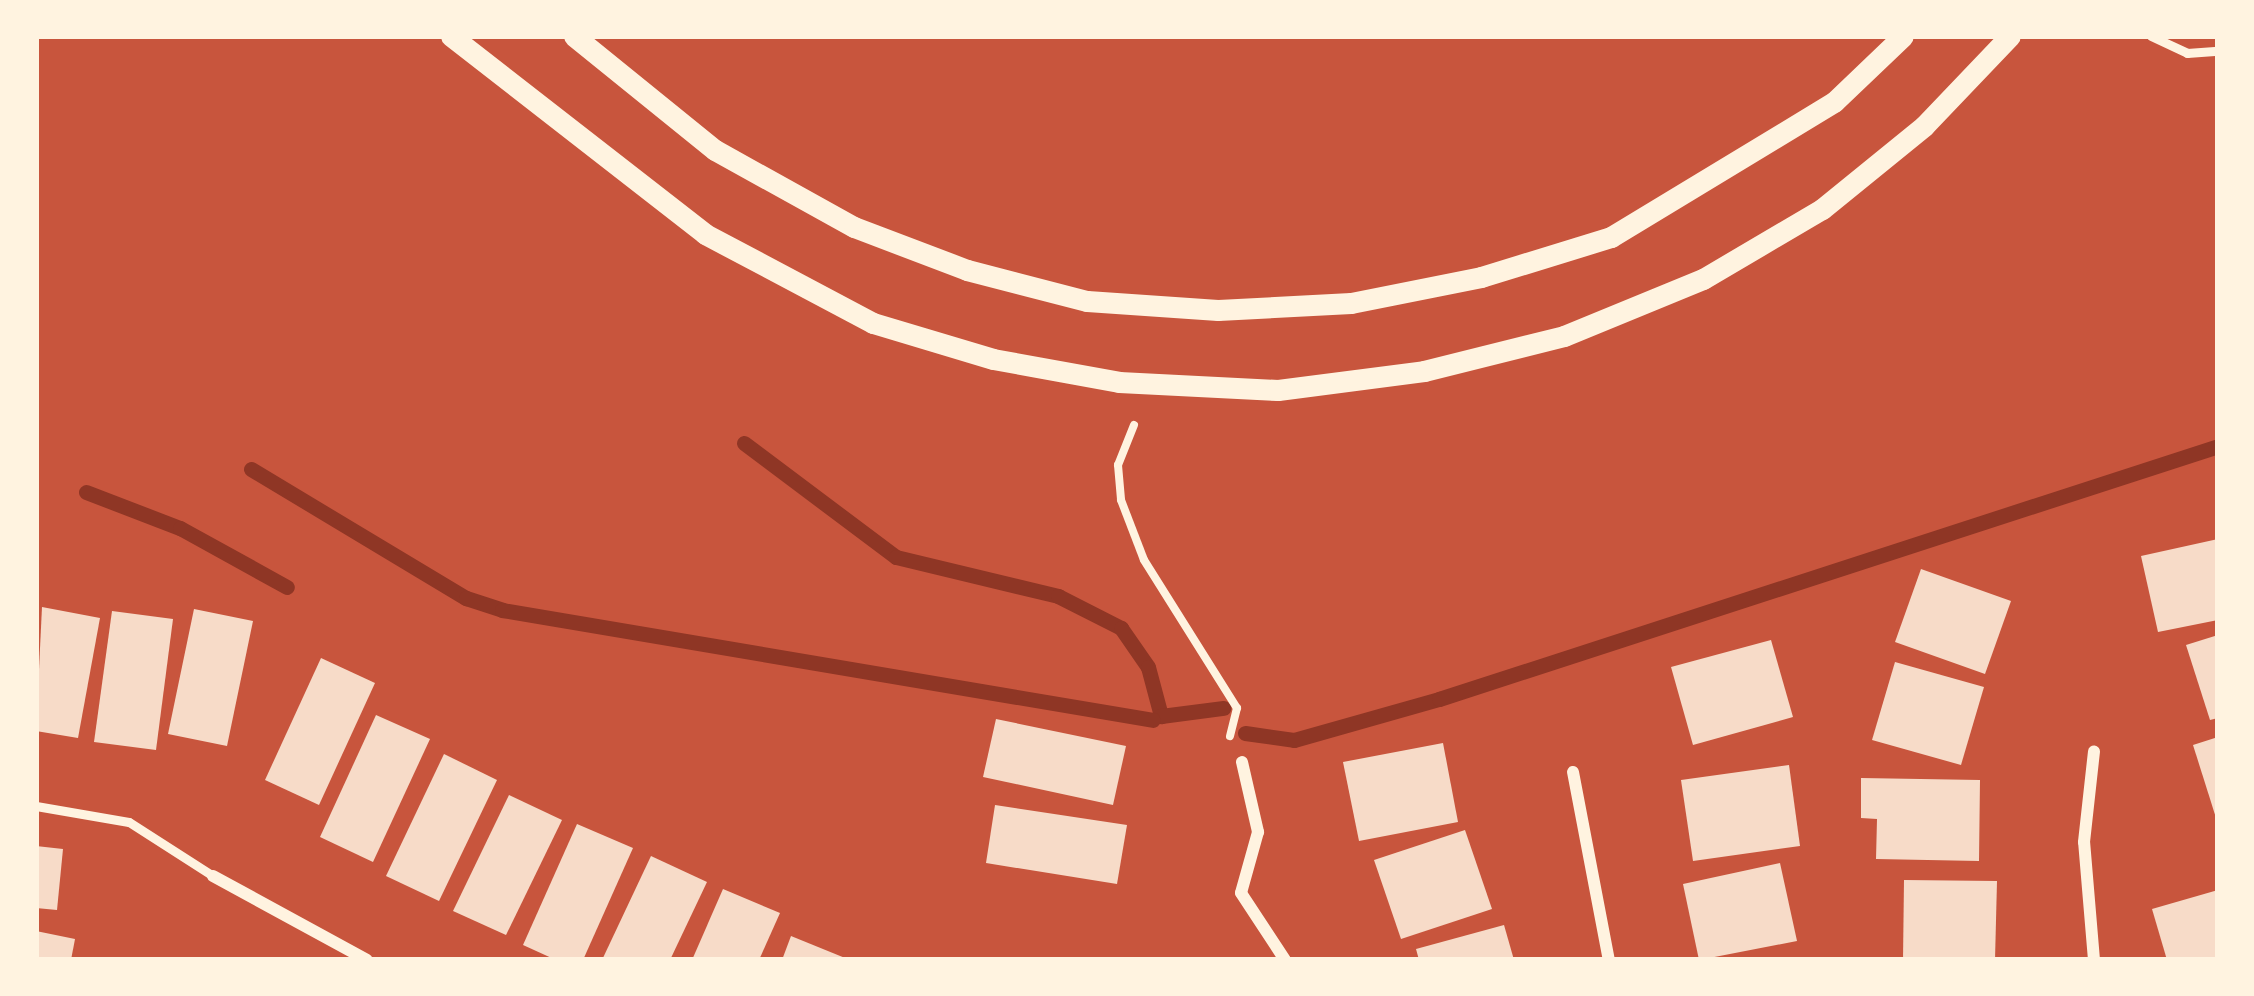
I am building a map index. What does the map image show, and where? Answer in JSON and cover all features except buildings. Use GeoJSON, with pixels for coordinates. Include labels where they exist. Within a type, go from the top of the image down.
{"type":"FeatureCollection","features":[{"type":"Feature","properties":{"kind":"street"},"geometry":{"type":"LineString","coordinates":[[451,36],[705,234],[873,323],[993,359],[1119,382],[1278,390],[1424,370],[1564,336],[1702,279],[1822,209],[1924,126],[2010,36]]}},
{"type":"Feature","properties":{"kind":"street"},"geometry":{"type":"LineString","coordinates":[[574,36],[716,150],[854,227],[967,270],[1087,301],[1219,310],[1351,303],[1481,277],[1611,237],[1834,102],[1904,36]]}},
{"type":"Feature","properties":{"kind":"street"},"geometry":{"type":"LineString","coordinates":[[2094,960],[2084,842],[2095,752]]}},
{"type":"Feature","properties":{"kind":"street"},"geometry":{"type":"LineString","coordinates":[[1242,762],[1258,832],[1241,893],[1286,960]]}},
{"type":"Feature","properties":{"kind":"street"},"geometry":{"type":"LineString","coordinates":[[1573,772],[1609,960]]}},
{"type":"Feature","properties":{"kind":"street"},"geometry":{"type":"LineString","coordinates":[[212,876],[367,960]]}},
{"type":"Feature","properties":{"kind":"lane"},"geometry":{"type":"LineString","coordinates":[[2151,36],[2187,52],[2218,51]]}},
{"type":"Feature","properties":{"kind":"lane"},"geometry":{"type":"LineString","coordinates":[[36,806],[129,822],[212,876]]}},
{"type":"Feature","properties":{"kind":"path"},"geometry":{"type":"LineString","coordinates":[[1134,425],[1118,465],[1120,500],[1144,560],[1237,708],[1228,749],[1242,762]]}},
{"type":"Feature","properties":{"kind":"waterway"},"geometry":{"type":"LineString","coordinates":[[744,443],[896,557],[1058,596],[1121,628],[1148,667],[1161,716],[1223,708]]}},
{"type":"Feature","properties":{"kind":"waterway"},"geometry":{"type":"LineString","coordinates":[[1245,733],[1294,740],[1439,699],[2218,446]]}},
{"type":"Feature","properties":{"kind":"waterway"},"geometry":{"type":"LineString","coordinates":[[251,469],[466,598],[502,610],[1153,720]]}},
{"type":"Feature","properties":{"kind":"waterway"},"geometry":{"type":"LineString","coordinates":[[86,492],[180,528],[287,587]]}}]}
